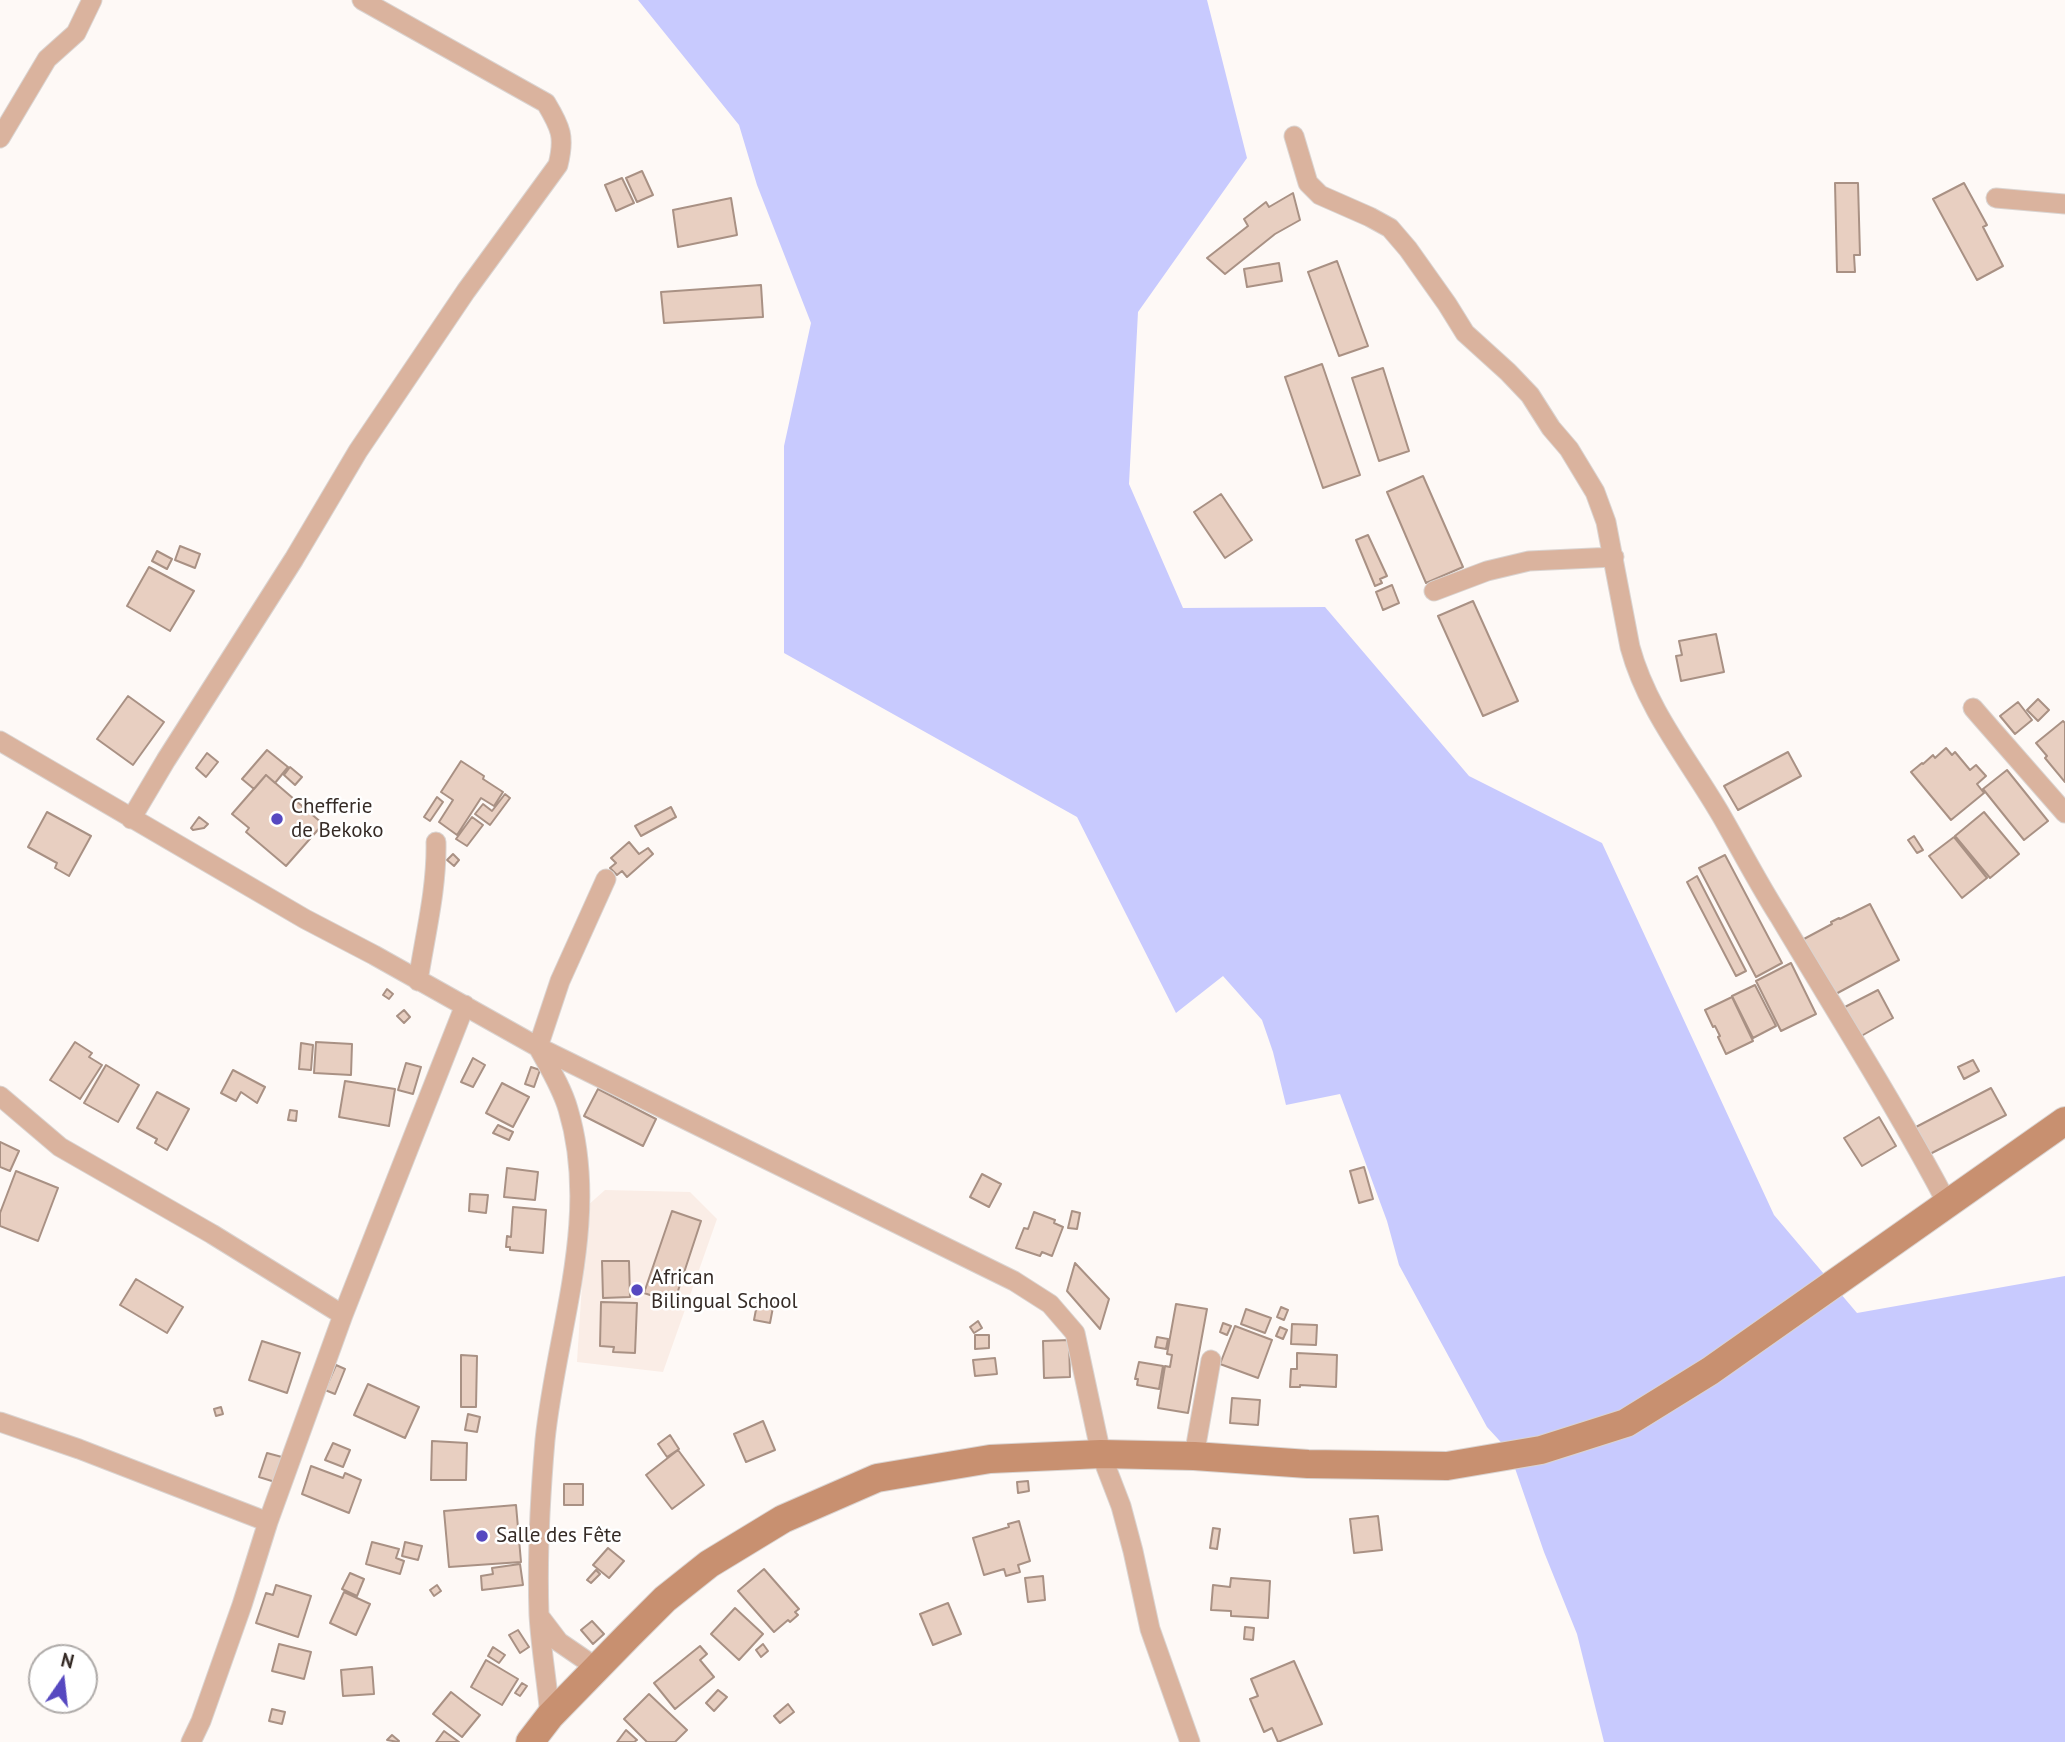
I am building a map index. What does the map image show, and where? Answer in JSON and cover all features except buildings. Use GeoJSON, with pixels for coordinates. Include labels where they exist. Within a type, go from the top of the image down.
{"type":"FeatureCollection","features":[{"type":"Feature","properties":{"kind":"main road"},"geometry":{"type":"LineString","coordinates":[[530,1742],[550,1716],[665,1599],[709,1564],[783,1518],[877,1478],[990,1459],[1101,1454],[1194,1456],[1308,1464],[1447,1466],[1541,1450],[1626,1423],[1710,1371],[2064,1122]]}},
{"type":"Feature","properties":{"kind":"street"},"geometry":{"type":"LineString","coordinates":[[0,138],[47,59],[76,33],[92,0]]}},
{"type":"Feature","properties":{"kind":"street"},"geometry":{"type":"LineString","coordinates":[[131,819],[294,559],[358,451],[466,291],[558,165],[563,144],[559,124],[546,103],[362,0]]}},
{"type":"Feature","properties":{"kind":"street"},"geometry":{"type":"LineString","coordinates":[[1294,136],[1308,183],[1320,195],[1370,216],[1390,228],[1408,249],[1465,333],[1530,395],[1569,449],[1595,492],[1606,522],[1630,647],[1648,698],[1908,1128],[1948,1205]]}},
{"type":"Feature","properties":{"kind":"street"},"geometry":{"type":"LineString","coordinates":[[1996,198],[2065,204]]}},
{"type":"Feature","properties":{"kind":"street"},"geometry":{"type":"LineString","coordinates":[[1434,592],[1487,571],[1529,561],[1614,557]]}},
{"type":"Feature","properties":{"kind":"street"},"geometry":{"type":"LineString","coordinates":[[1973,709],[2065,813]]}},
{"type":"Feature","properties":{"kind":"street"},"geometry":{"type":"LineString","coordinates":[[0,741],[304,919],[538,1047],[1014,1281],[1050,1304],[1075,1333],[1101,1454],[1121,1506],[1150,1629],[1190,1742]]}},
{"type":"Feature","properties":{"kind":"street"},"geometry":{"type":"LineString","coordinates":[[418,981],[437,866],[436,842]]}},
{"type":"Feature","properties":{"kind":"street"},"geometry":{"type":"LineString","coordinates":[[550,1716],[539,1617],[540,1507],[546,1436],[571,1293],[580,1183],[577,1149],[568,1108],[538,1047],[560,981],[606,879]]}},
{"type":"Feature","properties":{"kind":"street"},"geometry":{"type":"LineString","coordinates":[[191,1742],[201,1721],[268,1522],[343,1315],[465,1005]]}},
{"type":"Feature","properties":{"kind":"street"},"geometry":{"type":"LineString","coordinates":[[0,1096],[60,1147],[212,1234],[343,1315]]}},
{"type":"Feature","properties":{"kind":"street"},"geometry":{"type":"LineString","coordinates":[[1194,1456],[1211,1360]]}},
{"type":"Feature","properties":{"kind":"street"},"geometry":{"type":"LineString","coordinates":[[0,1422],[79,1449],[268,1522]]}},
{"type":"Feature","properties":{"kind":"street"},"geometry":{"type":"LineString","coordinates":[[539,1617],[559,1642],[597,1668]]}},
{"type":"Feature","properties":{"kind":"shaded area"},"geometry":{"type":"Polygon","coordinates":[[[638,0],[1207,0],[1247,158],[1138,312],[1129,484],[1183,608],[1325,607],[1469,776],[1602,843],[1774,1215],[1857,1313],[2065,1276],[2065,1742],[1604,1742],[1577,1634],[1544,1552],[1509,1451],[1487,1427],[1399,1265],[1387,1221],[1340,1094],[1286,1105],[1262,1020],[1223,976],[1176,1013],[1077,817],[784,653],[784,446],[811,323],[757,185],[739,125],[638,0]]]}},
{"type":"Feature","properties":{"kind":"shaded area","name":"African Bilingual School"},"geometry":{"type":"Polygon","coordinates":[[[605,1190],[690,1192],[717,1219],[663,1372],[577,1362],[587,1206],[605,1190]]]}},
{"type":"Feature","properties":{"kind":"place","name":"Chefferie de Bekoko"},"geometry":{"type":"Point","coordinates":[277,819]}},
{"type":"Feature","properties":{"kind":"place","name":"African Bilingual School"},"geometry":{"type":"Point","coordinates":[637,1290]}},
{"type":"Feature","properties":{"kind":"place","name":"Salle des Fête"},"geometry":{"type":"Point","coordinates":[482,1536]}}]}
